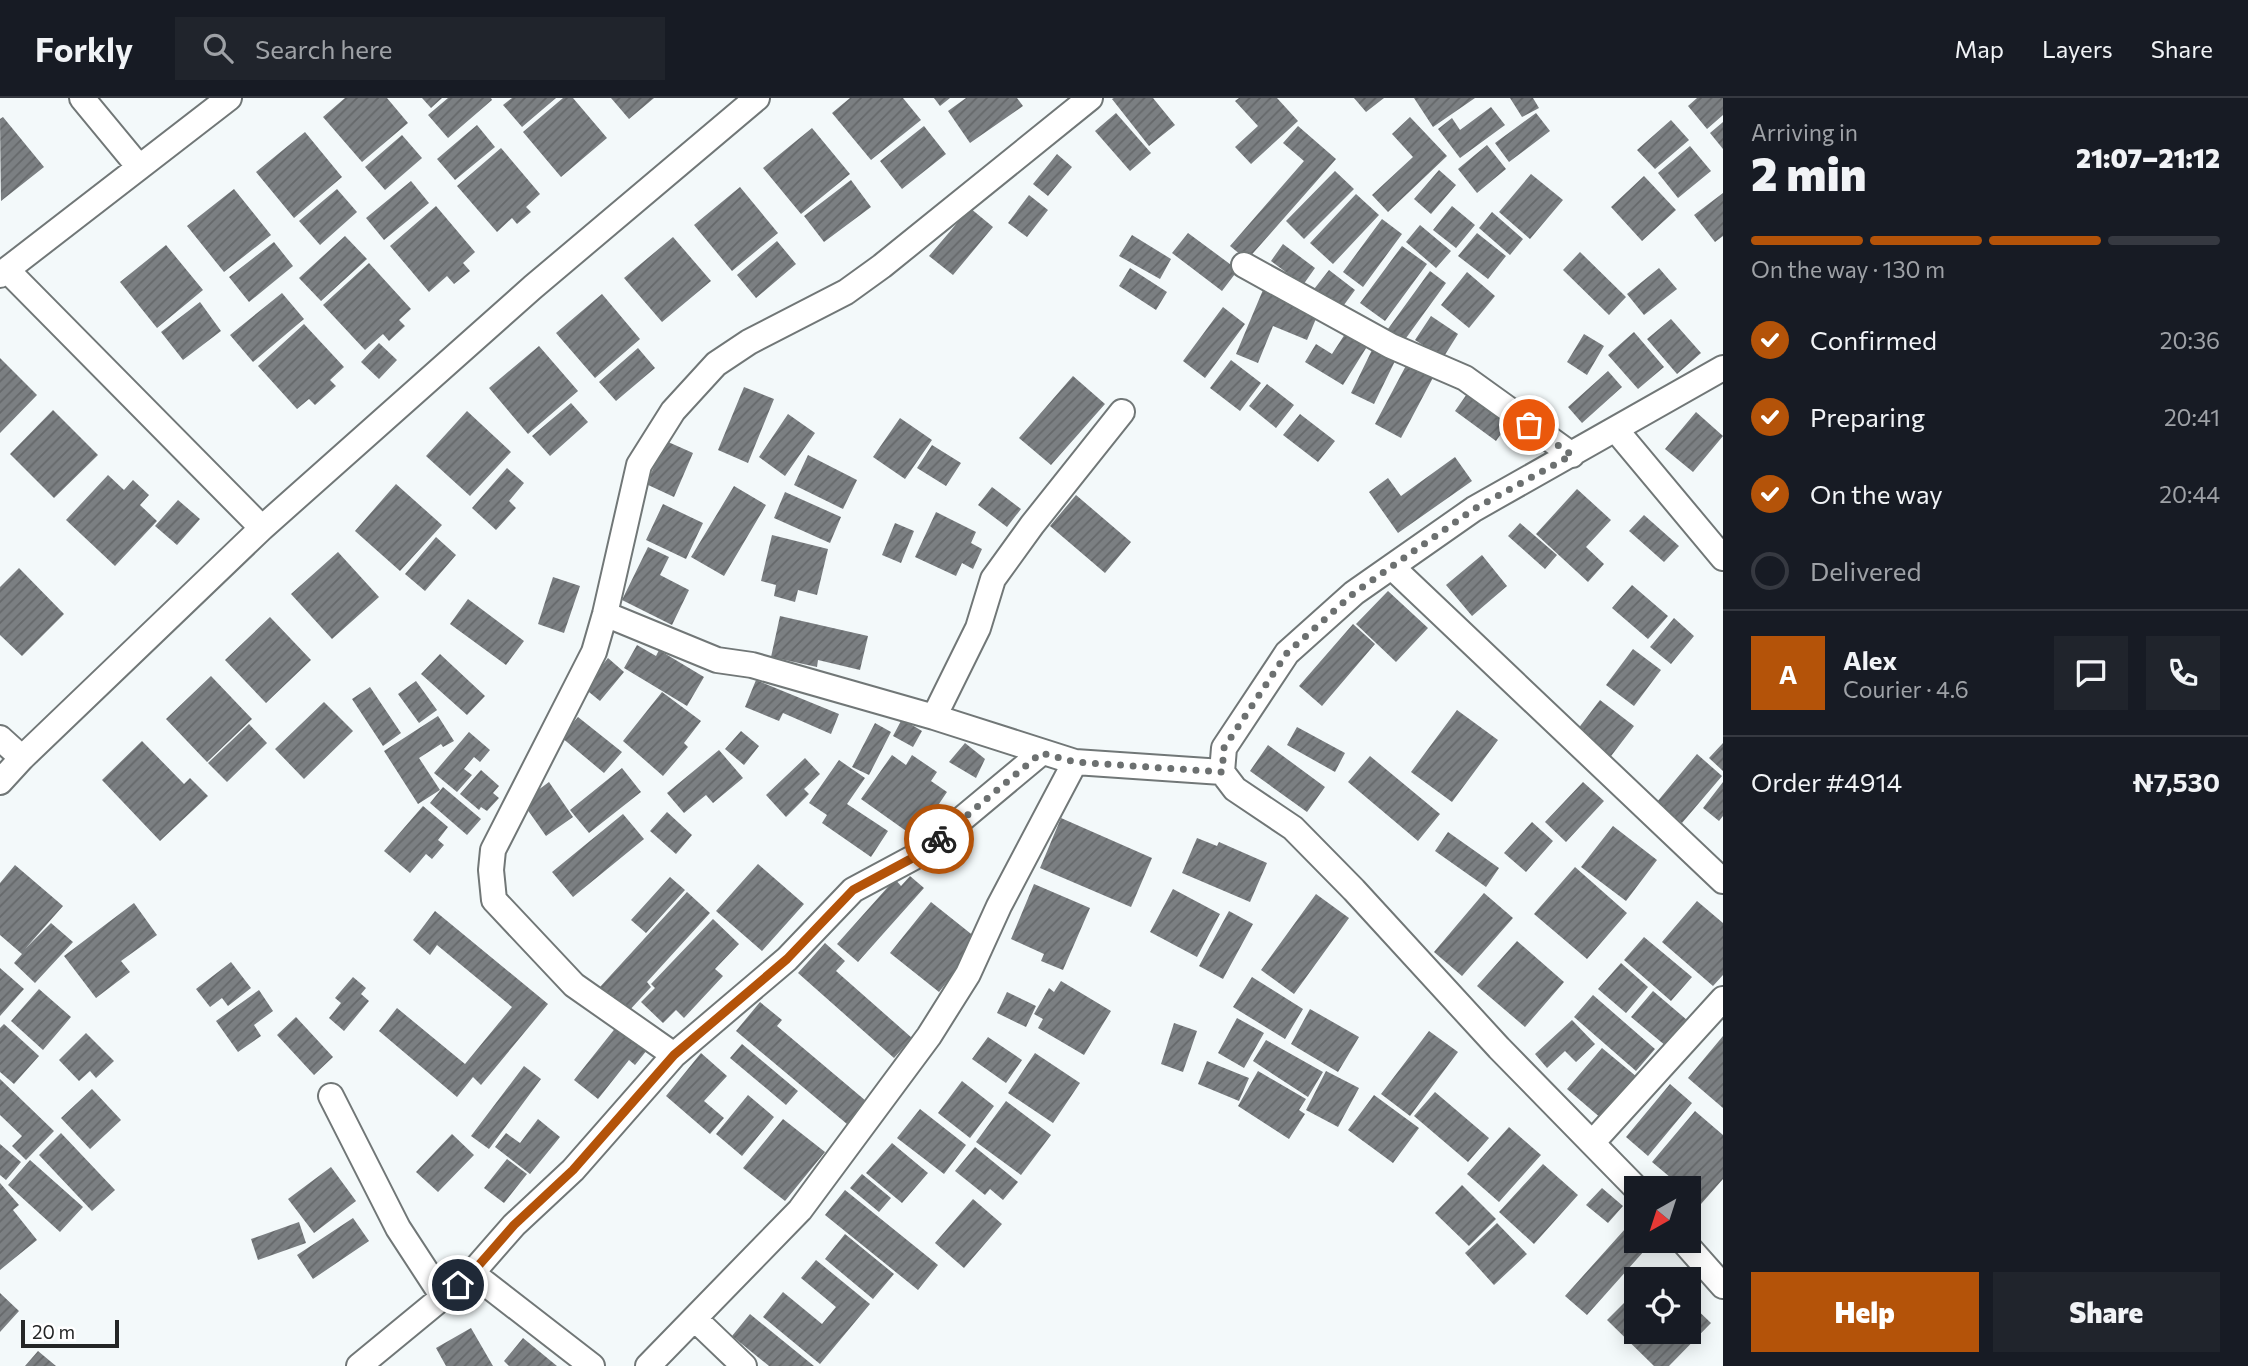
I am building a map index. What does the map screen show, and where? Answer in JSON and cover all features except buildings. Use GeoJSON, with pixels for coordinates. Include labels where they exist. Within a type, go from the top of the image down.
{"type":"FeatureCollection","features":[{"type":"Feature","properties":{"kind":"street"},"geometry":{"type":"LineString","coordinates":[[82,98],[139,167]]}},
{"type":"Feature","properties":{"kind":"street"},"geometry":{"type":"LineString","coordinates":[[229,98],[3,272],[262,528]]}},
{"type":"Feature","properties":{"kind":"street"},"geometry":{"type":"LineString","coordinates":[[0,782],[262,528],[533,287],[757,98]]}},
{"type":"Feature","properties":{"kind":"street"},"geometry":{"type":"LineString","coordinates":[[674,1055],[574,985],[494,900],[491,870],[493,850],[594,652],[639,465],[673,411],[716,364],[749,342],[846,292],[1090,98]]}},
{"type":"Feature","properties":{"kind":"street"},"geometry":{"type":"LineString","coordinates":[[1244,265],[1391,346],[1465,378],[1572,455]]}},
{"type":"Feature","properties":{"kind":"street"},"geometry":{"type":"LineString","coordinates":[[1624,1176],[1499,1048],[1354,890],[1293,828],[1235,789],[1222,772],[1224,748],[1287,653],[1354,593],[1474,509],[1723,368]]}},
{"type":"Feature","properties":{"kind":"street"},"geometry":{"type":"LineString","coordinates":[[934,717],[978,628],[993,579],[1032,525],[1122,412]]}},
{"type":"Feature","properties":{"kind":"street"},"geometry":{"type":"LineString","coordinates":[[1616,430],[1723,558]]}},
{"type":"Feature","properties":{"kind":"street"},"geometry":{"type":"LineString","coordinates":[[1392,567],[1723,881]]}},
{"type":"Feature","properties":{"kind":"street"},"geometry":{"type":"LineString","coordinates":[[605,614],[717,660],[752,665],[934,717],[1075,762],[1222,772]]}},
{"type":"Feature","properties":{"kind":"street"},"geometry":{"type":"LineString","coordinates":[[0,738],[22,758]]}},
{"type":"Feature","properties":{"kind":"street"},"geometry":{"type":"LineString","coordinates":[[359,1366],[472,1273],[514,1225],[573,1170],[674,1055],[787,959],[853,890],[920,854],[1041,753]]}},
{"type":"Feature","properties":{"kind":"street"},"geometry":{"type":"LineString","coordinates":[[648,1366],[800,1210],[929,1036],[968,974],[999,906],[1075,762]]}},
{"type":"Feature","properties":{"kind":"street"},"geometry":{"type":"LineString","coordinates":[[1592,1143],[1723,999]]}},
{"type":"Feature","properties":{"kind":"street"},"geometry":{"type":"LineString","coordinates":[[331,1097],[398,1228],[443,1297]]}},
{"type":"Feature","properties":{"kind":"street"},"geometry":{"type":"LineString","coordinates":[[1694,1253],[1723,1286]]}},
{"type":"Feature","properties":{"kind":"street"},"geometry":{"type":"LineString","coordinates":[[472,1273],[592,1366]]}},
{"type":"Feature","properties":{"kind":"street"},"geometry":{"type":"LineString","coordinates":[[695,1319],[744,1366]]}},
{"type":"Feature","properties":{"kind":"way so far"},"geometry":{"type":"LineString","coordinates":[[939,839],[1041,753],[1075,762],[1222,772],[1224,748],[1287,653],[1354,593],[1474,509],[1572,455],[1529,425]]}},
{"type":"Feature","properties":{"kind":"route"},"geometry":{"type":"LineString","coordinates":[[458,1285],[514,1225],[573,1170],[674,1055],[787,959],[853,890],[920,854],[939,839]]}}]}
